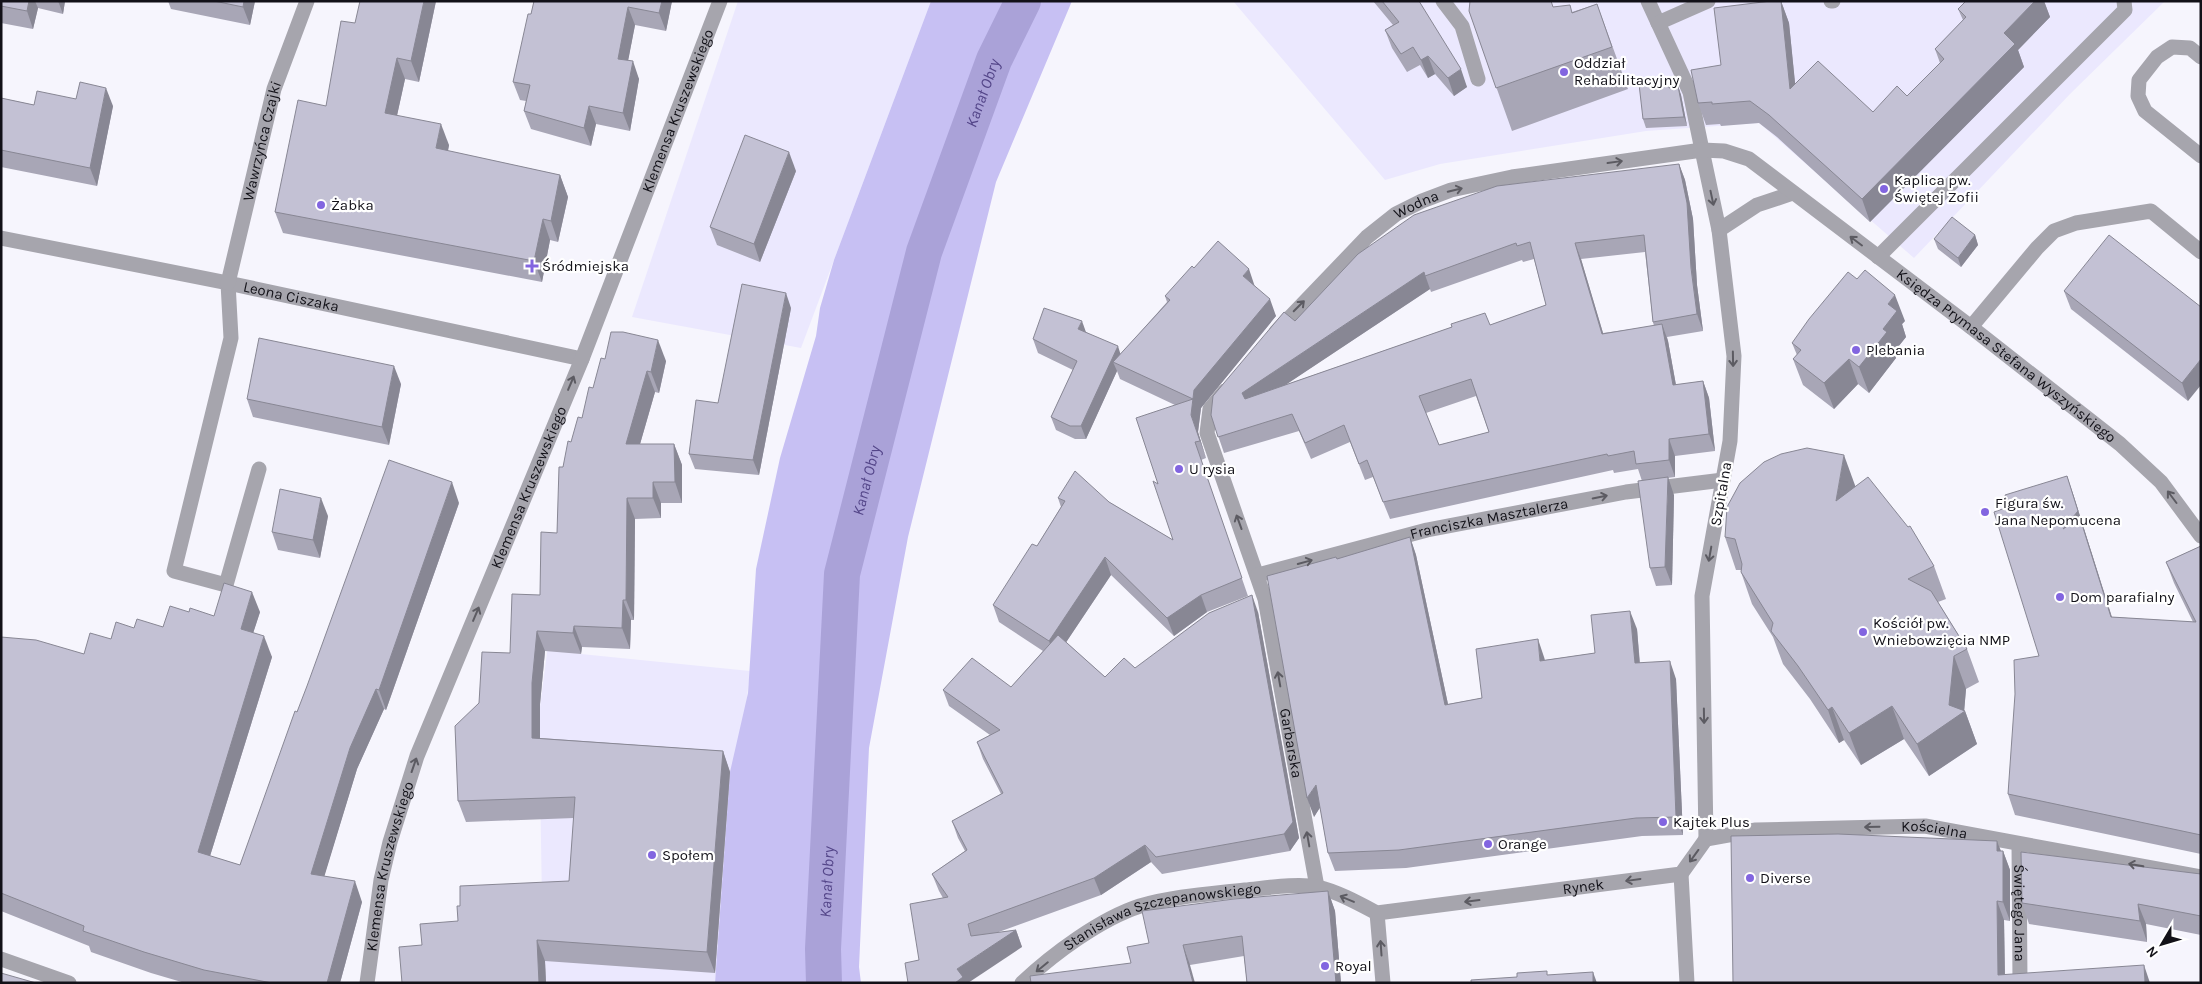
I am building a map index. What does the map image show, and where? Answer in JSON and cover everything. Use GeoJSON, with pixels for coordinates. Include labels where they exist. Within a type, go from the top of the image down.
{"type":"FeatureCollection","features":[{"type":"Feature","properties":{"kind":"street","name":"Wawrzyńca Czajki"},"geometry":{"type":"LineString","coordinates":[[259,469],[226,585],[174,571],[231,338],[228,283],[274,89],[307,1]]}},
{"type":"Feature","properties":{"kind":"street","name":"Klemensa Kruszewskiego"},"geometry":{"type":"LineString","coordinates":[[367,983],[381,880],[390,842],[417,756],[582,359],[720,1]]}},
{"type":"Feature","properties":{"kind":"street"},"geometry":{"type":"LineString","coordinates":[[1442,1],[1462,26],[1478,79]]}},
{"type":"Feature","properties":{"kind":"street","name":"Szpitalna"},"geometry":{"type":"LineString","coordinates":[[1648,1],[1690,92],[1719,230],[1734,356],[1730,441],[1702,596],[1706,839]]}},
{"type":"Feature","properties":{"kind":"street"},"geometry":{"type":"LineString","coordinates":[[1658,23],[1708,1]]}},
{"type":"Feature","properties":{"kind":"street"},"geometry":{"type":"LineString","coordinates":[[1878,257],[2125,10],[2124,1]]}},
{"type":"Feature","properties":{"kind":"street"},"geometry":{"type":"LineString","coordinates":[[2201,57],[2190,48],[2172,48],[2157,57],[2139,80],[2138,96],[2145,111],[2201,156]]}},
{"type":"Feature","properties":{"kind":"street","name":"Księdza Prymasa Stefana Wyszyńskiego"},"geometry":{"type":"LineString","coordinates":[[1702,150],[1724,151],[1748,159],[1970,327],[2120,444],[2161,482],[2201,536]]}},
{"type":"Feature","properties":{"kind":"street","name":"Wodna"},"geometry":{"type":"LineString","coordinates":[[1265,344],[1367,237],[1396,214],[1422,201],[1451,190],[1512,177],[1702,150]]}},
{"type":"Feature","properties":{"kind":"street"},"geometry":{"type":"LineString","coordinates":[[1719,230],[1757,205],[1793,193]]}},
{"type":"Feature","properties":{"kind":"street"},"geometry":{"type":"LineString","coordinates":[[1970,327],[2037,248],[2054,231],[2076,223],[2151,210],[2201,252]]}},
{"type":"Feature","properties":{"kind":"street","name":"Leona Ciszaka"},"geometry":{"type":"LineString","coordinates":[[1,238],[228,283],[582,359]]}},
{"type":"Feature","properties":{"kind":"street","name":"Garbarska"},"geometry":{"type":"LineString","coordinates":[[1234,380],[1210,409],[1207,433],[1258,575],[1265,600],[1316,887]]}},
{"type":"Feature","properties":{"kind":"street","name":"Franciszka Masztalerza"},"geometry":{"type":"LineString","coordinates":[[1258,575],[1426,530],[1626,492],[1723,480]]}},
{"type":"Feature","properties":{"kind":"street"},"geometry":{"type":"LineString","coordinates":[[1247,607],[1265,600]]}},
{"type":"Feature","properties":{"kind":"street","name":"Kościelna"},"geometry":{"type":"LineString","coordinates":[[1706,839],[1756,830],[1924,826],[2201,877]]}},
{"type":"Feature","properties":{"kind":"street"},"geometry":{"type":"LineString","coordinates":[[1687,983],[1681,874],[1706,839]]}},
{"type":"Feature","properties":{"kind":"street","name":"Świętego Jana"},"geometry":{"type":"LineString","coordinates":[[2019,844],[2020,983]]}},
{"type":"Feature","properties":{"kind":"street","name":"Rynek"},"geometry":{"type":"LineString","coordinates":[[1377,913],[1681,874]]}},
{"type":"Feature","properties":{"kind":"street","name":"Stanisława Szczepanowskiego"},"geometry":{"type":"LineString","coordinates":[[1022,983],[1079,939],[1103,924],[1139,906],[1181,897],[1279,887],[1316,887]]}},
{"type":"Feature","properties":{"kind":"street"},"geometry":{"type":"LineString","coordinates":[[1316,887],[1348,898],[1377,913],[1383,983]]}},
{"type":"Feature","properties":{"kind":"street"},"geometry":{"type":"LineString","coordinates":[[1,959],[69,983]]}},
{"type":"Feature","properties":{"kind":"shaded area"},"geometry":{"type":"Polygon","coordinates":[[[738,1],[931,1],[801,348],[632,317],[738,1]]]}},
{"type":"Feature","properties":{"kind":"shaded area"},"geometry":{"type":"Polygon","coordinates":[[[931,1],[1072,1],[996,182],[908,537],[869,748],[859,967],[861,983],[715,983],[730,772],[748,693],[756,569],[780,458],[816,336],[820,308],[834,260],[931,1]]]}},
{"type":"Feature","properties":{"kind":"shaded area"},"geometry":{"type":"Polygon","coordinates":[[[1233,1],[2165,1],[2070,94],[1914,258],[1759,123],[1646,131],[1440,164],[1385,180],[1233,1]]]}},
{"type":"Feature","properties":{"kind":"shaded area"},"geometry":{"type":"Polygon","coordinates":[[[548,645],[581,654],[750,671],[715,983],[546,983],[542,903],[539,715],[548,645]]]}},
{"type":"Feature","properties":{"kind":"building"},"geometry":{"type":"Polygon","coordinates":[[[1,1],[29,1],[27,11],[1,6],[1,1]]]}},
{"type":"Feature","properties":{"kind":"building"},"geometry":{"type":"Polygon","coordinates":[[[214,1],[244,1],[243,7],[214,1]]]}},
{"type":"Feature","properties":{"kind":"building"},"geometry":{"type":"Polygon","coordinates":[[[360,1],[424,1],[411,61],[397,58],[385,113],[441,124],[436,148],[560,175],[551,221],[543,219],[534,261],[275,212],[298,100],[326,106],[341,21],[355,23],[360,1]]]}},
{"type":"Feature","properties":{"kind":"building"},"geometry":{"type":"Polygon","coordinates":[[[534,1],[662,1],[659,13],[628,7],[618,59],[633,61],[623,113],[589,106],[584,128],[524,111],[530,85],[513,82],[528,14],[531,14],[534,1]]]}},
{"type":"Feature","properties":{"kind":"building"},"geometry":{"type":"Polygon","coordinates":[[[1382,1],[1419,1],[1461,69],[1448,78],[1428,56],[1421,60],[1413,47],[1401,54],[1385,30],[1399,22],[1382,1]]]}},
{"type":"Feature","properties":{"kind":"building"},"geometry":{"type":"Polygon","coordinates":[[[1470,1],[1551,1],[1553,7],[1570,5],[1572,13],[1597,4],[1612,47],[1496,88],[1469,11],[1470,1]]]}},
{"type":"Feature","properties":{"kind":"building"},"geometry":{"type":"Polygon","coordinates":[[[1781,1],[1790,89],[1818,61],[1873,112],[1897,86],[1907,96],[1944,59],[1935,49],[1966,17],[1958,9],[1966,1],[2035,1],[2004,33],[2015,44],[1862,199],[1769,115],[1750,101],[1712,104],[1712,102],[1698,103],[1691,70],[1721,65],[1714,8],[1781,1]]]}},
{"type":"Feature","properties":{"kind":"building"},"geometry":{"type":"Polygon","coordinates":[[[80,82],[106,88],[90,168],[1,150],[1,98],[34,105],[37,91],[76,99],[80,82]]]}},
{"type":"Feature","properties":{"kind":"building"},"geometry":{"type":"Polygon","coordinates":[[[1669,82],[1669,88],[1678,86],[1684,117],[1643,119],[1639,84],[1669,82]]]}},
{"type":"Feature","properties":{"kind":"building"},"geometry":{"type":"Polygon","coordinates":[[[745,135],[789,152],[754,244],[710,227],[745,135]]]}},
{"type":"Feature","properties":{"kind":"building"},"geometry":{"type":"Polygon","coordinates":[[[1679,164],[1687,203],[1691,268],[1697,314],[1653,322],[1644,235],[1575,243],[1602,334],[1662,324],[1673,385],[1703,381],[1709,434],[1669,439],[1669,460],[1636,464],[1634,451],[1608,456],[1607,454],[1383,502],[1367,460],[1359,464],[1344,425],[1305,443],[1292,414],[1218,437],[1211,415],[1213,396],[1284,312],[1295,321],[1358,254],[1414,215],[1497,186],[1679,164]],[[1530,242],[1517,246],[1516,243],[1425,276],[1424,272],[1242,393],[1245,399],[1452,327],[1451,324],[1485,313],[1490,325],[1546,305],[1530,242]],[[1471,379],[1419,396],[1439,445],[1489,432],[1471,379]]]}},
{"type":"Feature","properties":{"kind":"building"},"geometry":{"type":"Polygon","coordinates":[[[1952,217],[1975,235],[1958,258],[1934,239],[1952,217]]]}},
{"type":"Feature","properties":{"kind":"building"},"geometry":{"type":"Polygon","coordinates":[[[2109,235],[2201,307],[2201,359],[2182,383],[2064,291],[2109,235]]]}},
{"type":"Feature","properties":{"kind":"building"},"geometry":{"type":"Polygon","coordinates":[[[1218,241],[1249,269],[1243,276],[1270,299],[1194,390],[1193,399],[1113,362],[1170,300],[1165,296],[1218,241]]]}},
{"type":"Feature","properties":{"kind":"building"},"geometry":{"type":"Polygon","coordinates":[[[1865,270],[1895,295],[1888,304],[1897,311],[1883,329],[1887,332],[1859,367],[1849,359],[1824,383],[1793,359],[1801,350],[1792,343],[1809,319],[1848,272],[1857,279],[1865,270]]]}},
{"type":"Feature","properties":{"kind":"building"},"geometry":{"type":"Polygon","coordinates":[[[742,284],[786,293],[753,460],[689,454],[696,400],[718,403],[742,284]]]}},
{"type":"Feature","properties":{"kind":"building"},"geometry":{"type":"Polygon","coordinates":[[[1044,308],[1082,321],[1078,329],[1118,346],[1081,426],[1070,426],[1051,417],[1077,361],[1033,339],[1044,308]]]}},
{"type":"Feature","properties":{"kind":"building"},"geometry":{"type":"Polygon","coordinates":[[[611,332],[623,332],[658,340],[651,372],[647,371],[626,444],[674,444],[675,482],[653,482],[653,498],[627,498],[626,600],[623,600],[622,628],[574,626],[573,633],[537,631],[532,683],[532,738],[723,751],[707,952],[537,940],[539,983],[402,983],[399,947],[422,945],[420,924],[458,921],[457,906],[460,906],[460,886],[569,881],[575,797],[458,801],[455,726],[479,703],[482,652],[510,653],[512,594],[540,595],[541,532],[557,533],[559,467],[563,467],[568,441],[571,442],[578,417],[582,418],[589,387],[593,388],[601,358],[605,359],[611,332]]]}},
{"type":"Feature","properties":{"kind":"building"},"geometry":{"type":"Polygon","coordinates":[[[259,338],[394,366],[382,427],[247,399],[259,338]]]}},
{"type":"Feature","properties":{"kind":"building"},"geometry":{"type":"Polygon","coordinates":[[[1193,399],[1191,415],[1200,441],[1195,442],[1242,578],[1201,595],[1167,618],[1105,557],[1049,641],[993,605],[1032,544],[1037,546],[1065,501],[1058,498],[1075,471],[1109,502],[1173,540],[1153,481],[1158,484],[1136,418],[1193,399]]]}},
{"type":"Feature","properties":{"kind":"building","name":"Kościół pw. Wniebowzięcia NMP"},"geometry":{"type":"Polygon","coordinates":[[[1807,448],[1844,455],[1836,501],[1868,477],[1908,527],[1910,526],[1934,566],[1908,579],[1931,591],[1967,649],[1954,656],[1949,705],[1965,711],[1917,744],[1892,706],[1849,733],[1832,707],[1828,710],[1771,631],[1773,623],[1741,572],[1742,564],[1735,539],[1725,537],[1727,507],[1740,483],[1764,462],[1781,454],[1807,448]]]}},
{"type":"Feature","properties":{"kind":"building"},"geometry":{"type":"Polygon","coordinates":[[[389,460],[452,482],[379,690],[376,689],[350,748],[311,874],[355,881],[327,983],[272,983],[204,970],[83,931],[84,926],[1,893],[1,637],[36,640],[84,654],[90,633],[111,639],[116,622],[134,628],[137,619],[163,627],[170,606],[189,612],[190,608],[214,616],[224,583],[252,592],[241,629],[264,636],[198,852],[240,865],[295,711],[297,712],[307,686],[389,460]]]}},
{"type":"Feature","properties":{"kind":"building"},"geometry":{"type":"Polygon","coordinates":[[[2067,476],[2078,511],[2063,529],[2080,518],[2111,617],[2196,622],[2166,562],[2201,546],[2201,835],[2008,794],[2015,694],[2014,660],[2039,656],[1994,512],[2008,507],[2005,495],[2067,476]]]}},
{"type":"Feature","properties":{"kind":"building"},"geometry":{"type":"Polygon","coordinates":[[[1668,477],[1665,567],[1650,568],[1638,481],[1668,477]]]}},
{"type":"Feature","properties":{"kind":"building"},"geometry":{"type":"Polygon","coordinates":[[[280,489],[321,498],[313,540],[272,532],[280,489]]]}},
{"type":"Feature","properties":{"kind":"building"},"geometry":{"type":"Polygon","coordinates":[[[1410,537],[1445,705],[1482,698],[1476,649],[1538,639],[1540,661],[1595,653],[1591,615],[1630,611],[1635,663],[1670,661],[1676,817],[1636,818],[1399,850],[1328,853],[1316,785],[1307,798],[1267,576],[1336,557],[1337,559],[1410,537]]]}},
{"type":"Feature","properties":{"kind":"building"},"geometry":{"type":"Polygon","coordinates":[[[1252,595],[1293,822],[1284,834],[1156,857],[1145,845],[1094,878],[968,924],[971,936],[1016,930],[957,969],[963,977],[955,983],[908,983],[905,963],[919,960],[910,904],[948,897],[932,874],[967,850],[952,821],[1003,793],[977,742],[1000,730],[943,690],[972,658],[1011,687],[1058,635],[1105,677],[1124,658],[1135,668],[1209,613],[1252,595]]]}},
{"type":"Feature","properties":{"kind":"building"},"geometry":{"type":"Polygon","coordinates":[[[1838,834],[1997,841],[1997,851],[2003,851],[2003,902],[1997,901],[1998,975],[2144,965],[2145,983],[1733,983],[1731,836],[1838,834]]]}},
{"type":"Feature","properties":{"kind":"building"},"geometry":{"type":"Polygon","coordinates":[[[2021,852],[2201,874],[2201,916],[2138,904],[2140,921],[2022,903],[2021,852]]]}},
{"type":"Feature","properties":{"kind":"building"},"geometry":{"type":"Polygon","coordinates":[[[1328,891],[1336,983],[1247,983],[1242,936],[1183,945],[1193,983],[1031,983],[1030,976],[1131,963],[1127,947],[1149,943],[1142,911],[1234,899],[1328,891]]]}},
{"type":"Feature","properties":{"kind":"building"},"geometry":{"type":"Polygon","coordinates":[[[1547,971],[1547,975],[1593,972],[1593,983],[1471,983],[1471,980],[1517,977],[1517,973],[1547,971]]]}},
{"type":"Feature","properties":{"kind":"building"},"geometry":{"type":"Polygon","coordinates":[[[1,973],[36,983],[1,983],[1,973]]]}},
{"type":"Feature","properties":{"kind":"waterway","name":"Kanał Obry"},"geometry":{"type":"LineString","coordinates":[[824,983],[823,949],[842,574],[924,252],[994,60],[1023,1]]}},
{"type":"Feature","properties":{"kind":"place","name":"Oddział Rehabilitacyjny"},"geometry":{"type":"Point","coordinates":[1564,72]}},
{"type":"Feature","properties":{"kind":"place","name":"Kaplica pw. Świętej Zofii"},"geometry":{"type":"Point","coordinates":[1884,189]}},
{"type":"Feature","properties":{"kind":"place","name":"Żabka"},"geometry":{"type":"Point","coordinates":[321,205]}},
{"type":"Feature","properties":{"kind":"place","name":"Śródmiejska"},"geometry":{"type":"Point","coordinates":[532,266]}},
{"type":"Feature","properties":{"kind":"place","name":"Plebania"},"geometry":{"type":"Point","coordinates":[1856,350]}},
{"type":"Feature","properties":{"kind":"place","name":"U rysia"},"geometry":{"type":"Point","coordinates":[1179,469]}},
{"type":"Feature","properties":{"kind":"place","name":"Figura św. Jana Nepomucena"},"geometry":{"type":"Point","coordinates":[1985,512]}},
{"type":"Feature","properties":{"kind":"place","name":"Dom parafialny"},"geometry":{"type":"Point","coordinates":[2060,597]}},
{"type":"Feature","properties":{"kind":"place","name":"Kościół pw. Wniebowzięcia NMP"},"geometry":{"type":"Point","coordinates":[1863,632]}},
{"type":"Feature","properties":{"kind":"place","name":"Kajtek Plus"},"geometry":{"type":"Point","coordinates":[1663,822]}},
{"type":"Feature","properties":{"kind":"place","name":"Orange"},"geometry":{"type":"Point","coordinates":[1488,844]}},
{"type":"Feature","properties":{"kind":"place","name":"Społem"},"geometry":{"type":"Point","coordinates":[652,855]}},
{"type":"Feature","properties":{"kind":"place","name":"Diverse"},"geometry":{"type":"Point","coordinates":[1750,878]}},
{"type":"Feature","properties":{"kind":"place","name":"Royal"},"geometry":{"type":"Point","coordinates":[1325,966]}}]}
